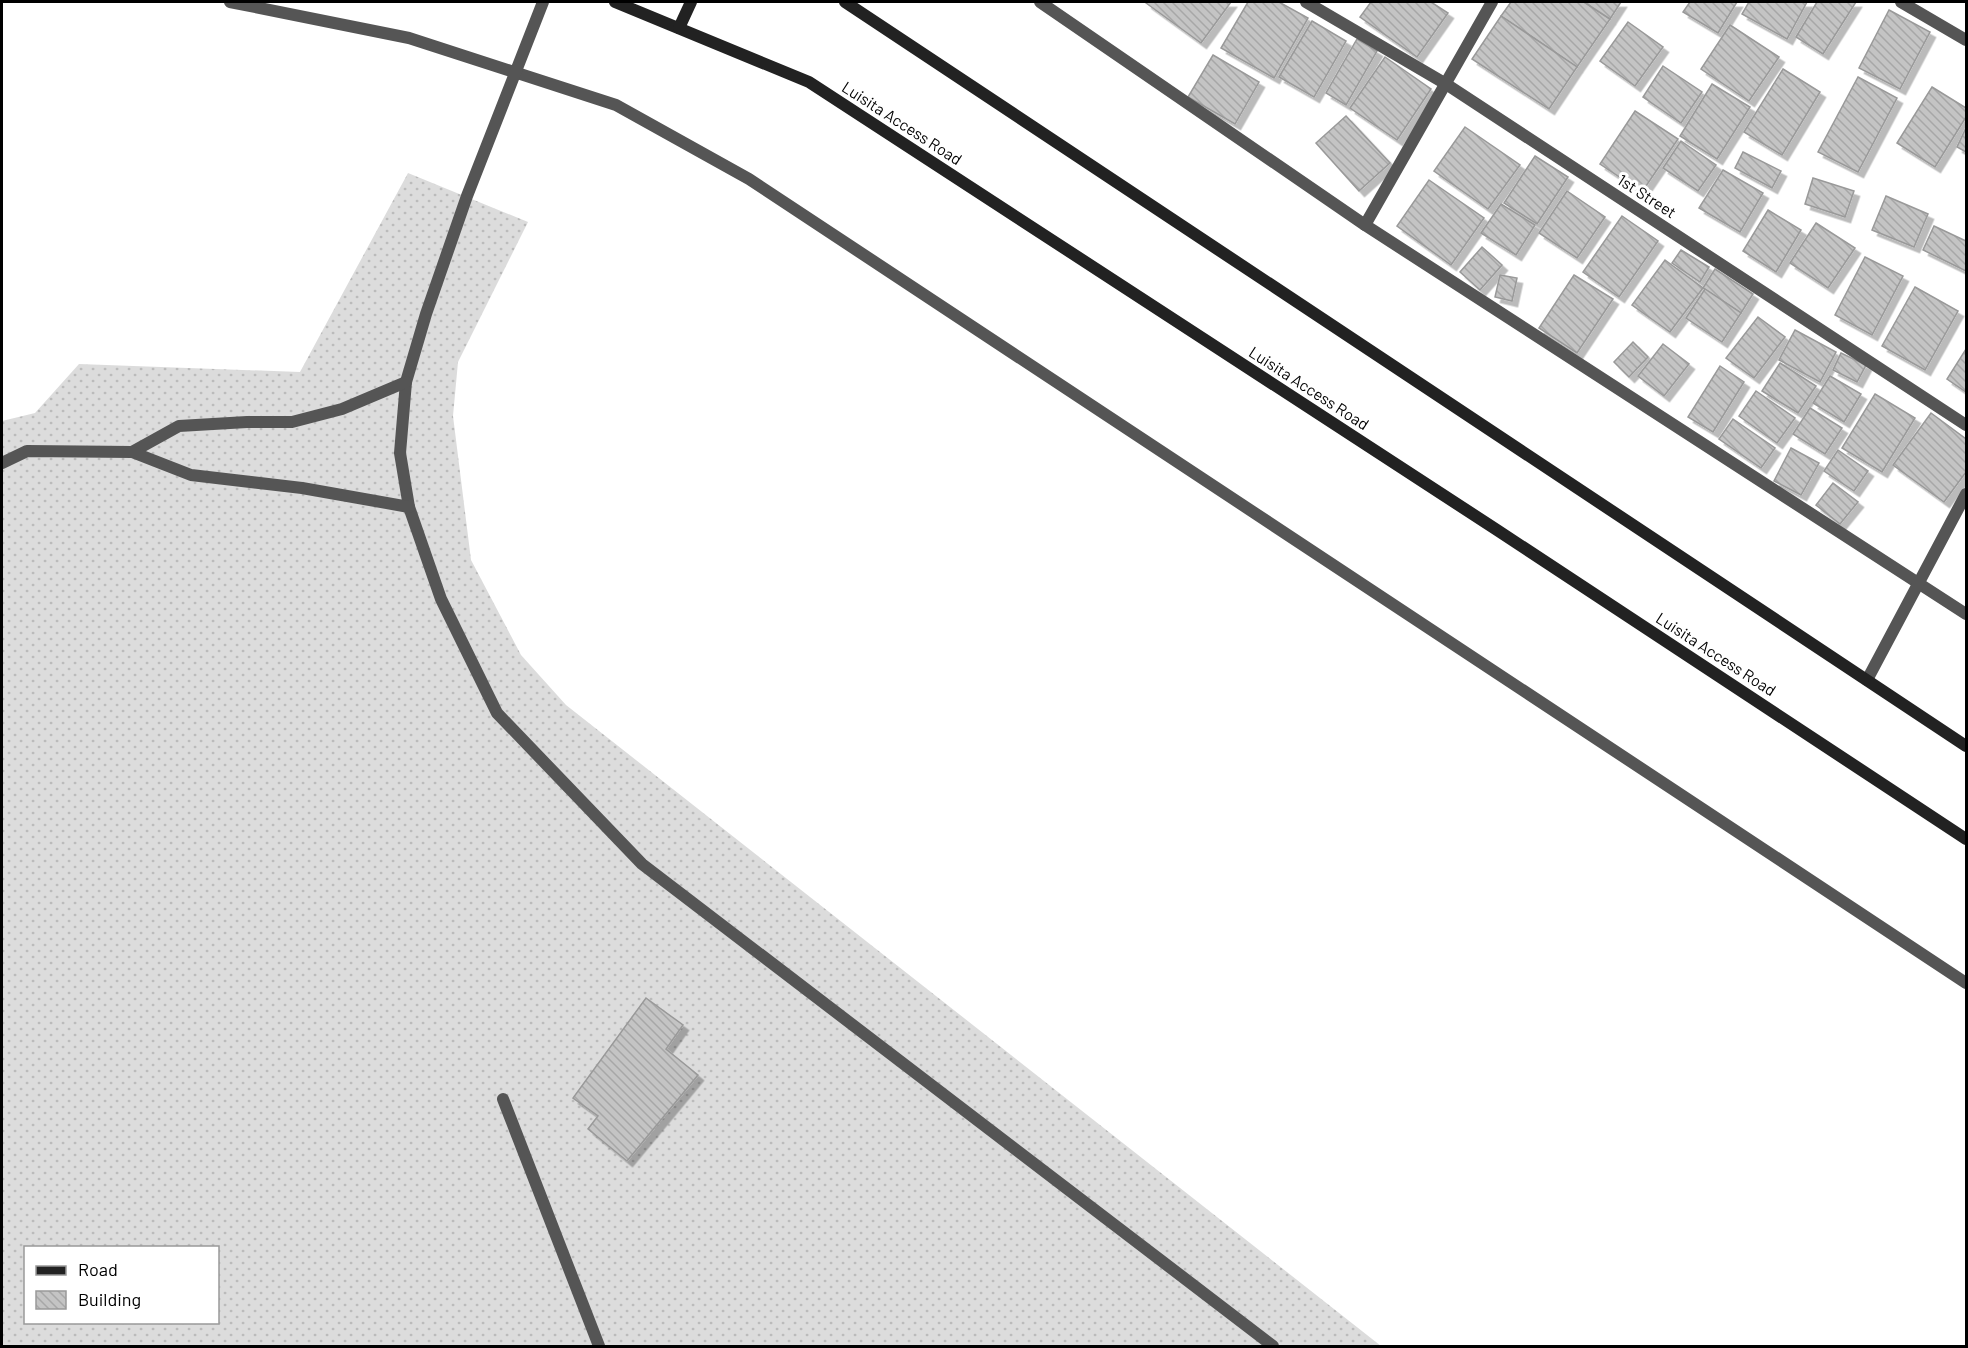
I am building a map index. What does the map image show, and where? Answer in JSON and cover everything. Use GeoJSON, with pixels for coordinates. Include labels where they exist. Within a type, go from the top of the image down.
{"type":"FeatureCollection","features":[{"type":"Feature","properties":{"kind":"main road","name":"Luisita Access Road"},"geometry":{"type":"LineString","coordinates":[[615,2],[809,82],[1517,543],[1966,839]]}},
{"type":"Feature","properties":{"kind":"main road"},"geometry":{"type":"LineString","coordinates":[[679,28],[691,2]]}},
{"type":"Feature","properties":{"kind":"main road"},"geometry":{"type":"LineString","coordinates":[[845,2],[1966,746]]}},
{"type":"Feature","properties":{"kind":"street"},"geometry":{"type":"LineString","coordinates":[[230,2],[409,38],[616,105],[749,179],[1966,983]]}},
{"type":"Feature","properties":{"kind":"street"},"geometry":{"type":"LineString","coordinates":[[543,2],[467,196],[426,314],[406,382],[400,453],[409,507],[441,600],[497,713],[642,864],[1273,1347]]}},
{"type":"Feature","properties":{"kind":"street"},"geometry":{"type":"LineString","coordinates":[[1040,2],[1365,225],[1966,614]]}},
{"type":"Feature","properties":{"kind":"street","name":"1st Street"},"geometry":{"type":"LineString","coordinates":[[1306,2],[1446,84],[1966,425]]}},
{"type":"Feature","properties":{"kind":"street"},"geometry":{"type":"LineString","coordinates":[[1365,225],[1492,2]]}},
{"type":"Feature","properties":{"kind":"street"},"geometry":{"type":"LineString","coordinates":[[1901,2],[1966,40]]}},
{"type":"Feature","properties":{"kind":"street"},"geometry":{"type":"LineString","coordinates":[[132,452],[179,426],[292,422],[342,409],[406,382]]}},
{"type":"Feature","properties":{"kind":"street"},"geometry":{"type":"LineString","coordinates":[[2,463],[27,452],[132,452],[191,475],[302,488],[409,507]]}},
{"type":"Feature","properties":{"kind":"street"},"geometry":{"type":"LineString","coordinates":[[1867,680],[1966,494]]}},
{"type":"Feature","properties":{"kind":"street"},"geometry":{"type":"LineString","coordinates":[[503,1099],[599,1347]]}},
{"type":"Feature","properties":{"kind":"shaded area"},"geometry":{"type":"Polygon","coordinates":[[[408,173],[528,222],[458,362],[453,416],[471,560],[521,655],[566,705],[1381,1346],[2,1346],[2,421],[35,413],[79,364],[300,372],[408,173]]]}},
{"type":"Feature","properties":{"kind":"building"},"geometry":{"type":"Polygon","coordinates":[[[1147,2],[1231,2],[1201,43],[1147,2]]]}},
{"type":"Feature","properties":{"kind":"building"},"geometry":{"type":"Polygon","coordinates":[[[1248,2],[1279,2],[1308,18],[1274,78],[1221,48],[1248,2]]]}},
{"type":"Feature","properties":{"kind":"building"},"geometry":{"type":"Polygon","coordinates":[[[1371,2],[1431,2],[1448,13],[1417,57],[1360,17],[1371,2]]]}},
{"type":"Feature","properties":{"kind":"building"},"geometry":{"type":"Polygon","coordinates":[[[1511,2],[1584,2],[1610,19],[1577,67],[1501,16],[1511,2]]]}},
{"type":"Feature","properties":{"kind":"building"},"geometry":{"type":"Polygon","coordinates":[[[1584,2],[1621,2],[1610,19],[1584,2]]]}},
{"type":"Feature","properties":{"kind":"building"},"geometry":{"type":"Polygon","coordinates":[[[1690,2],[1737,2],[1718,33],[1683,12],[1690,2]]]}},
{"type":"Feature","properties":{"kind":"building"},"geometry":{"type":"Polygon","coordinates":[[[1749,2],[1807,2],[1787,39],[1742,14],[1749,2]]]}},
{"type":"Feature","properties":{"kind":"building"},"geometry":{"type":"Polygon","coordinates":[[[1817,2],[1856,2],[1823,54],[1796,37],[1817,2]]]}},
{"type":"Feature","properties":{"kind":"building"},"geometry":{"type":"Polygon","coordinates":[[[1889,10],[1930,32],[1900,89],[1859,68],[1889,10]]]}},
{"type":"Feature","properties":{"kind":"building"},"geometry":{"type":"Polygon","coordinates":[[[1501,16],[1577,67],[1549,109],[1472,59],[1501,16]]]}},
{"type":"Feature","properties":{"kind":"building"},"geometry":{"type":"Polygon","coordinates":[[[1312,21],[1346,41],[1314,97],[1279,77],[1312,21]]]}},
{"type":"Feature","properties":{"kind":"building"},"geometry":{"type":"Polygon","coordinates":[[[1628,22],[1663,47],[1635,86],[1600,61],[1628,22]]]}},
{"type":"Feature","properties":{"kind":"building"},"geometry":{"type":"Polygon","coordinates":[[[1730,25],[1779,57],[1749,101],[1701,69],[1730,25]]]}},
{"type":"Feature","properties":{"kind":"building"},"geometry":{"type":"Polygon","coordinates":[[[1357,39],[1377,51],[1346,105],[1326,93],[1357,39]]]}},
{"type":"Feature","properties":{"kind":"building"},"geometry":{"type":"Polygon","coordinates":[[[1213,55],[1259,82],[1235,124],[1188,97],[1213,55]]]}},
{"type":"Feature","properties":{"kind":"building"},"geometry":{"type":"Polygon","coordinates":[[[1385,57],[1431,89],[1397,140],[1350,108],[1385,57]]]}},
{"type":"Feature","properties":{"kind":"building"},"geometry":{"type":"Polygon","coordinates":[[[1663,66],[1702,92],[1681,123],[1643,97],[1663,66]]]}},
{"type":"Feature","properties":{"kind":"building"},"geometry":{"type":"Polygon","coordinates":[[[1783,69],[1820,92],[1782,155],[1744,132],[1783,69]]]}},
{"type":"Feature","properties":{"kind":"building"},"geometry":{"type":"Polygon","coordinates":[[[1858,77],[1897,98],[1858,172],[1818,152],[1858,77]]]}},
{"type":"Feature","properties":{"kind":"building"},"geometry":{"type":"Polygon","coordinates":[[[1712,84],[1750,107],[1717,159],[1680,136],[1712,84]]]}},
{"type":"Feature","properties":{"kind":"building"},"geometry":{"type":"Polygon","coordinates":[[[1932,87],[1966,108],[1966,117],[1935,167],[1897,143],[1932,87]]]}},
{"type":"Feature","properties":{"kind":"building"},"geometry":{"type":"Polygon","coordinates":[[[1635,111],[1678,139],[1642,192],[1600,164],[1635,111]]]}},
{"type":"Feature","properties":{"kind":"building"},"geometry":{"type":"Polygon","coordinates":[[[1346,116],[1390,163],[1359,191],[1316,143],[1346,116]]]}},
{"type":"Feature","properties":{"kind":"building"},"geometry":{"type":"Polygon","coordinates":[[[1465,127],[1520,165],[1488,209],[1434,171],[1465,127]]]}},
{"type":"Feature","properties":{"kind":"building"},"geometry":{"type":"Polygon","coordinates":[[[1966,128],[1966,152],[1957,147],[1966,128]]]}},
{"type":"Feature","properties":{"kind":"building"},"geometry":{"type":"Polygon","coordinates":[[[1681,141],[1716,165],[1698,191],[1663,168],[1681,141]]]}},
{"type":"Feature","properties":{"kind":"building"},"geometry":{"type":"Polygon","coordinates":[[[1743,152],[1781,171],[1772,188],[1735,168],[1743,152]]]}},
{"type":"Feature","properties":{"kind":"building"},"geometry":{"type":"Polygon","coordinates":[[[1535,156],[1568,177],[1537,224],[1504,203],[1535,156]]]}},
{"type":"Feature","properties":{"kind":"building"},"geometry":{"type":"Polygon","coordinates":[[[1723,170],[1763,193],[1740,232],[1699,208],[1723,170]]]}},
{"type":"Feature","properties":{"kind":"building"},"geometry":{"type":"Polygon","coordinates":[[[1813,178],[1854,191],[1845,217],[1805,204],[1813,178]]]}},
{"type":"Feature","properties":{"kind":"building"},"geometry":{"type":"Polygon","coordinates":[[[1429,180],[1484,218],[1451,265],[1397,226],[1429,180]]]}},
{"type":"Feature","properties":{"kind":"building"},"geometry":{"type":"Polygon","coordinates":[[[1567,191],[1605,217],[1577,258],[1539,233],[1567,191]]]}},
{"type":"Feature","properties":{"kind":"building"},"geometry":{"type":"Polygon","coordinates":[[[1886,196],[1928,214],[1914,247],[1872,230],[1886,196]]]}},
{"type":"Feature","properties":{"kind":"building"},"geometry":{"type":"Polygon","coordinates":[[[1501,204],[1535,225],[1516,255],[1481,233],[1501,204]]]}},
{"type":"Feature","properties":{"kind":"building"},"geometry":{"type":"Polygon","coordinates":[[[1768,210],[1801,230],[1776,272],[1743,251],[1768,210]]]}},
{"type":"Feature","properties":{"kind":"building"},"geometry":{"type":"Polygon","coordinates":[[[1622,216],[1658,241],[1619,297],[1583,272],[1622,216]]]}},
{"type":"Feature","properties":{"kind":"building"},"geometry":{"type":"Polygon","coordinates":[[[1816,223],[1855,248],[1828,288],[1790,263],[1816,223]]]}},
{"type":"Feature","properties":{"kind":"building"},"geometry":{"type":"Polygon","coordinates":[[[1934,226],[1966,241],[1966,271],[1923,250],[1934,226]]]}},
{"type":"Feature","properties":{"kind":"building"},"geometry":{"type":"Polygon","coordinates":[[[1482,247],[1502,265],[1480,290],[1460,272],[1482,247]]]}},
{"type":"Feature","properties":{"kind":"building"},"geometry":{"type":"Polygon","coordinates":[[[1681,250],[1709,267],[1700,282],[1672,263],[1681,250]]]}},
{"type":"Feature","properties":{"kind":"building"},"geometry":{"type":"Polygon","coordinates":[[[1865,257],[1903,276],[1872,335],[1835,315],[1865,257]]]}},
{"type":"Feature","properties":{"kind":"building"},"geometry":{"type":"Polygon","coordinates":[[[1665,260],[1703,288],[1670,332],[1632,305],[1665,260]]]}},
{"type":"Feature","properties":{"kind":"building"},"geometry":{"type":"Polygon","coordinates":[[[1715,269],[1753,294],[1741,313],[1703,288],[1715,269]]]}},
{"type":"Feature","properties":{"kind":"building"},"geometry":{"type":"Polygon","coordinates":[[[1500,275],[1517,278],[1512,301],[1495,297],[1500,275]]]}},
{"type":"Feature","properties":{"kind":"building"},"geometry":{"type":"Polygon","coordinates":[[[1574,275],[1613,299],[1577,353],[1539,328],[1574,275]]]}},
{"type":"Feature","properties":{"kind":"building"},"geometry":{"type":"Polygon","coordinates":[[[1915,287],[1958,311],[1925,370],[1882,346],[1915,287]]]}},
{"type":"Feature","properties":{"kind":"building"},"geometry":{"type":"Polygon","coordinates":[[[1705,289],[1741,313],[1722,342],[1686,318],[1705,289]]]}},
{"type":"Feature","properties":{"kind":"building"},"geometry":{"type":"Polygon","coordinates":[[[1758,317],[1785,337],[1754,378],[1726,358],[1758,317]]]}},
{"type":"Feature","properties":{"kind":"building"},"geometry":{"type":"Polygon","coordinates":[[[1795,330],[1836,352],[1820,382],[1779,360],[1795,330]]]}},
{"type":"Feature","properties":{"kind":"building"},"geometry":{"type":"Polygon","coordinates":[[[1633,342],[1648,357],[1629,377],[1614,362],[1633,342]]]}},
{"type":"Feature","properties":{"kind":"building"},"geometry":{"type":"Polygon","coordinates":[[[1663,344],[1689,364],[1664,396],[1638,376],[1663,344]]]}},
{"type":"Feature","properties":{"kind":"building"},"geometry":{"type":"Polygon","coordinates":[[[1966,349],[1966,392],[1947,379],[1966,349]]]}},
{"type":"Feature","properties":{"kind":"building"},"geometry":{"type":"Polygon","coordinates":[[[1841,353],[1866,365],[1857,382],[1833,370],[1841,353]]]}},
{"type":"Feature","properties":{"kind":"building"},"geometry":{"type":"Polygon","coordinates":[[[1780,363],[1816,386],[1798,413],[1762,391],[1780,363]]]}},
{"type":"Feature","properties":{"kind":"building"},"geometry":{"type":"Polygon","coordinates":[[[1720,366],[1744,382],[1713,432],[1688,417],[1720,366]]]}},
{"type":"Feature","properties":{"kind":"building"},"geometry":{"type":"Polygon","coordinates":[[[1830,376],[1861,394],[1844,422],[1813,403],[1830,376]]]}},
{"type":"Feature","properties":{"kind":"building"},"geometry":{"type":"Polygon","coordinates":[[[1756,391],[1795,418],[1777,443],[1739,416],[1756,391]]]}},
{"type":"Feature","properties":{"kind":"building"},"geometry":{"type":"Polygon","coordinates":[[[1875,394],[1915,418],[1882,472],[1842,448],[1875,394]]]}},
{"type":"Feature","properties":{"kind":"building"},"geometry":{"type":"Polygon","coordinates":[[[1810,408],[1842,428],[1825,454],[1793,434],[1810,408]]]}},
{"type":"Feature","properties":{"kind":"building"},"geometry":{"type":"Polygon","coordinates":[[[1931,413],[1966,439],[1966,472],[1944,502],[1893,465],[1931,413]]]}},
{"type":"Feature","properties":{"kind":"building"},"geometry":{"type":"Polygon","coordinates":[[[1733,419],[1775,448],[1761,468],[1719,439],[1733,419]]]}},
{"type":"Feature","properties":{"kind":"building"},"geometry":{"type":"Polygon","coordinates":[[[1791,448],[1819,463],[1801,495],[1774,481],[1791,448]]]}},
{"type":"Feature","properties":{"kind":"building"},"geometry":{"type":"Polygon","coordinates":[[[1838,450],[1868,471],[1854,491],[1824,471],[1838,450]]]}},
{"type":"Feature","properties":{"kind":"building"},"geometry":{"type":"Polygon","coordinates":[[[1833,483],[1858,502],[1840,524],[1816,505],[1833,483]]]}},
{"type":"Feature","properties":{"kind":"building"},"geometry":{"type":"Polygon","coordinates":[[[646,998],[683,1025],[666,1049],[698,1075],[627,1161],[588,1129],[598,1116],[573,1098],[646,998]]]}}]}
